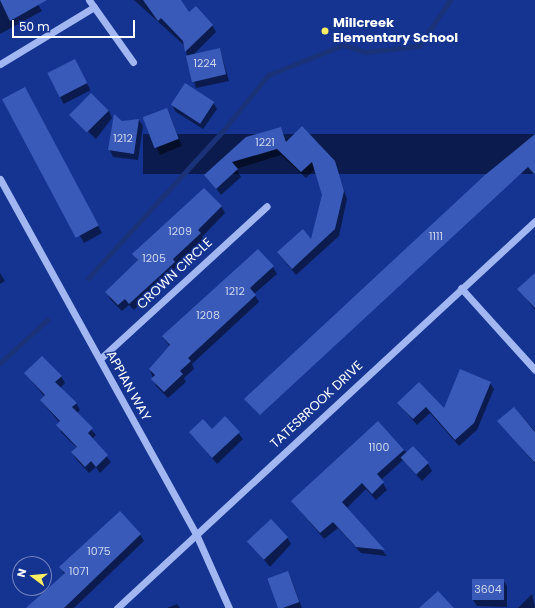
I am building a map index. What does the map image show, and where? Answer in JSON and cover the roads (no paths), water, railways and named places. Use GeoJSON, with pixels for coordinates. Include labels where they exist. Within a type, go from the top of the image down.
{"type":"FeatureCollection","features":[{"type":"Feature","properties":{"kind":"street"},"geometry":{"type":"LineString","coordinates":[[89,0],[134,62]]}},
{"type":"Feature","properties":{"kind":"street"},"geometry":{"type":"LineString","coordinates":[[0,64],[94,7]]}},
{"type":"Feature","properties":{"kind":"street","name":"APPIAN WAY"},"geometry":{"type":"LineString","coordinates":[[0,179],[196,534],[229,608]]}},
{"type":"Feature","properties":{"kind":"street","name":"CROWN CIRCLE"},"geometry":{"type":"LineString","coordinates":[[100,360],[267,206]]}},
{"type":"Feature","properties":{"kind":"street","name":"TATESBROOK DRIVE"},"geometry":{"type":"LineString","coordinates":[[117,608],[535,221]]}},
{"type":"Feature","properties":{"kind":"street"},"geometry":{"type":"LineString","coordinates":[[461,288],[535,370]]}},
{"type":"Feature","properties":{"kind":"waterway"},"geometry":{"type":"LineString","coordinates":[[88,278],[221,133],[268,75],[343,45],[366,52],[419,46],[450,0]]}},
{"type":"Feature","properties":{"kind":"waterway"},"geometry":{"type":"LineString","coordinates":[[0,363],[47,320]]}},
{"type":"Feature","properties":{"kind":"place","name":"Millcreek Elementary School"},"geometry":{"type":"Point","coordinates":[325,31]}}]}
